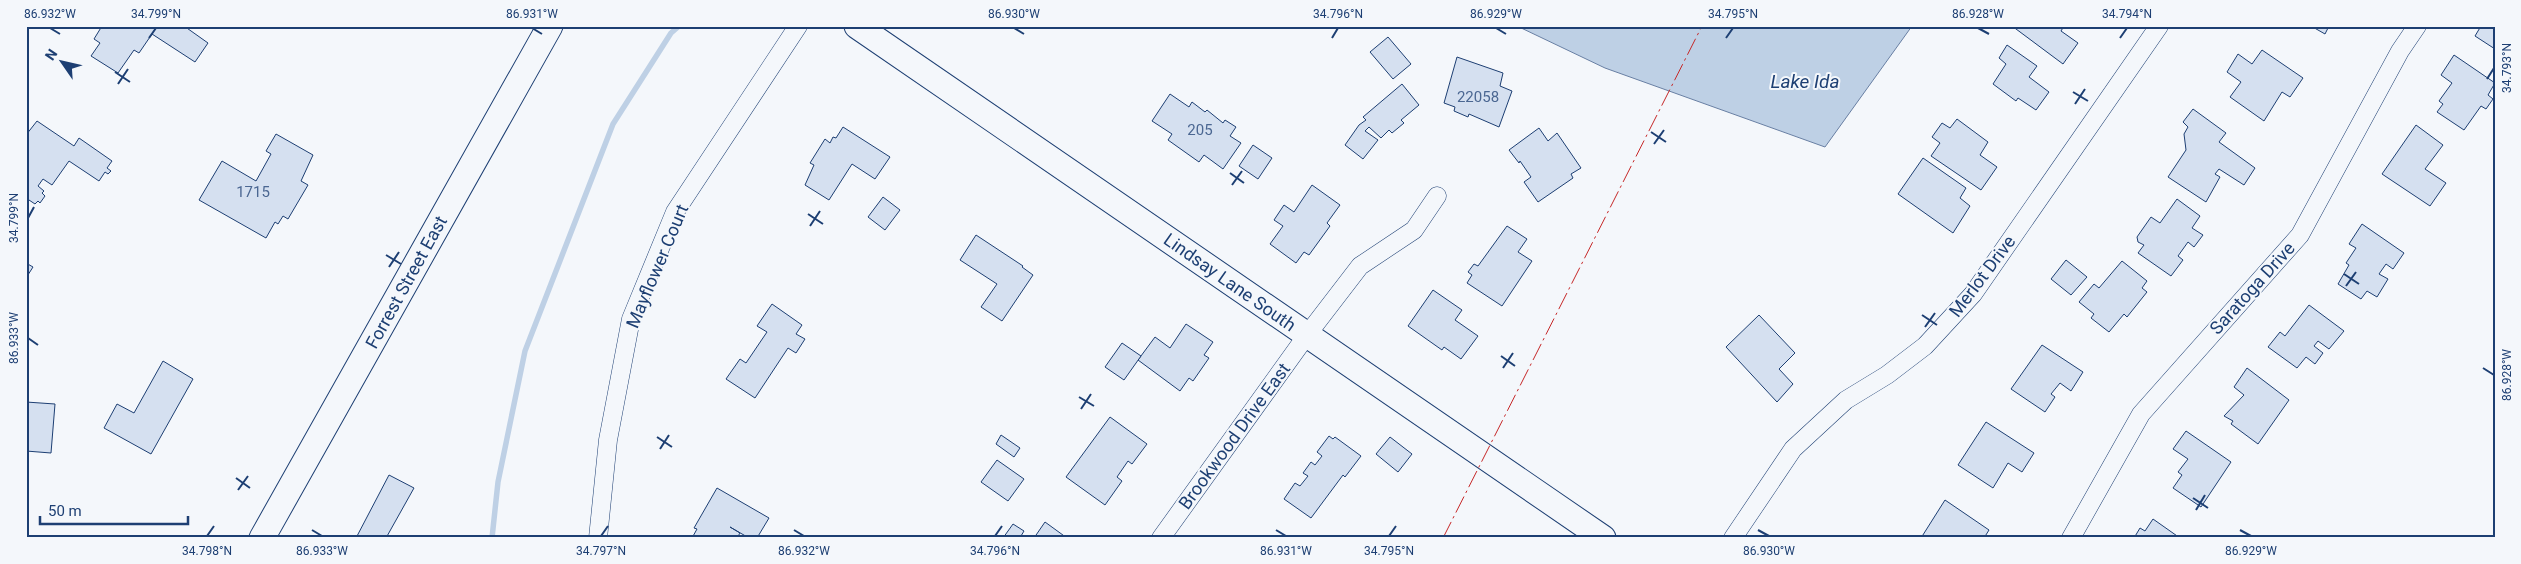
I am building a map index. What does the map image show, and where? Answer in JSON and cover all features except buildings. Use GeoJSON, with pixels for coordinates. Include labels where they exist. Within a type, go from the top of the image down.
{"type":"FeatureCollection","features":[{"type":"Feature","properties":{"kind":"street","name":"Forrest Street East"},"geometry":{"type":"LineString","coordinates":[[262,538],[550,26]]}},
{"type":"Feature","properties":{"kind":"street","name":"Mayflower Court"},"geometry":{"type":"LineString","coordinates":[[598,538],[608,440],[631,319],[675,212],[798,26]]}},
{"type":"Feature","properties":{"kind":"street","name":"Lindsay Lane South"},"geometry":{"type":"LineString","coordinates":[[857,26],[1603,538]]}},
{"type":"Feature","properties":{"kind":"street","name":"Merlot Drive"},"geometry":{"type":"LineString","coordinates":[[1733,538],[1793,449],[1846,400],[1887,375],[1925,346],[1973,294],[2159,26]]}},
{"type":"Feature","properties":{"kind":"street","name":"Saratoga Drive"},"geometry":{"type":"LineString","coordinates":[[2071,538],[2141,414],[2300,235],[2400,51],[2417,26]]}},
{"type":"Feature","properties":{"kind":"street","name":"Brookwood Drive East"},"geometry":{"type":"LineString","coordinates":[[1161,538],[1307,335],[1360,266],[1414,230],[1437,196]]}},
{"type":"Feature","properties":{"kind":"water","name":"Lake Ida"},"geometry":{"type":"Polygon","coordinates":[[[1517,26],[1912,26],[1825,147],[1605,68],[1517,26]]]}},
{"type":"Feature","properties":{"kind":"waterway"},"geometry":{"type":"LineString","coordinates":[[492,538],[498,482],[525,351],[613,124],[671,33],[679,26]]}},
{"type":"Feature","properties":{"kind":"power"},"geometry":{"type":"LineString","coordinates":[[1443,538],[1702,26]]}}]}
